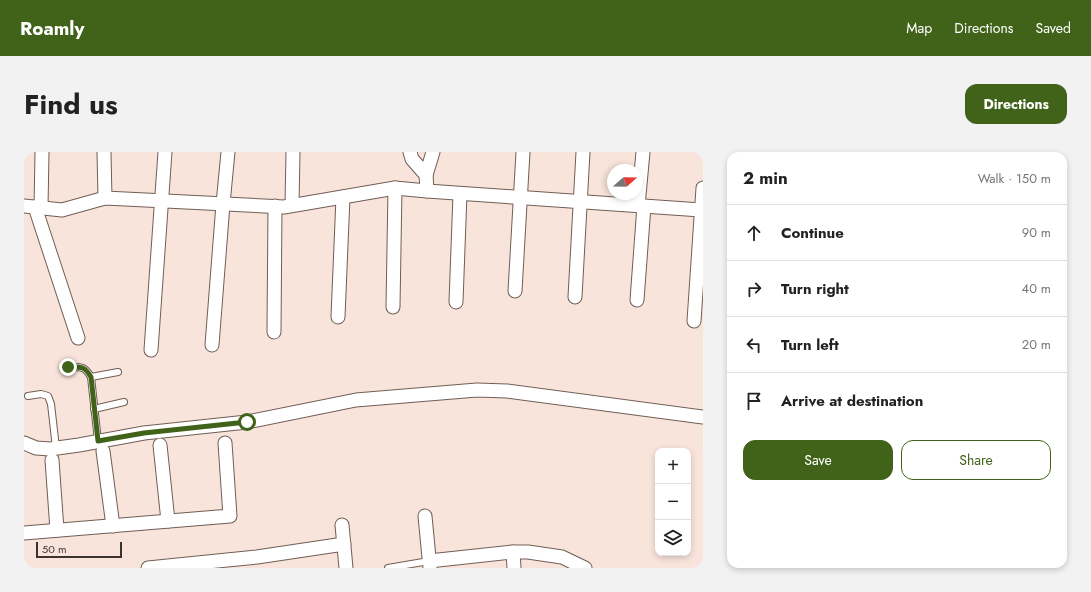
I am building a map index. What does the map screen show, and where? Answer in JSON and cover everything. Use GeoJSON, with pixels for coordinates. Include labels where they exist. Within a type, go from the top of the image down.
{"type":"FeatureCollection","features":[{"type":"Feature","properties":{"kind":"street"},"geometry":{"type":"LineString","coordinates":[[42,152],[33,207],[78,338]]}},
{"type":"Feature","properties":{"kind":"street"},"geometry":{"type":"LineString","coordinates":[[104,152],[104,198]]}},
{"type":"Feature","properties":{"kind":"street"},"geometry":{"type":"LineString","coordinates":[[151,350],[165,152]]}},
{"type":"Feature","properties":{"kind":"street"},"geometry":{"type":"LineString","coordinates":[[212,345],[228,152]]}},
{"type":"Feature","properties":{"kind":"street"},"geometry":{"type":"LineString","coordinates":[[292,206],[293,152]]}},
{"type":"Feature","properties":{"kind":"street"},"geometry":{"type":"LineString","coordinates":[[410,152],[412,159],[426,174]]}},
{"type":"Feature","properties":{"kind":"street"},"geometry":{"type":"LineString","coordinates":[[427,192],[426,174],[433,152]]}},
{"type":"Feature","properties":{"kind":"street"},"geometry":{"type":"LineString","coordinates":[[514,291],[523,152]]}},
{"type":"Feature","properties":{"kind":"street"},"geometry":{"type":"LineString","coordinates":[[575,297],[583,152]]}},
{"type":"Feature","properties":{"kind":"street"},"geometry":{"type":"LineString","coordinates":[[637,300],[643,152]]}},
{"type":"Feature","properties":{"kind":"street"},"geometry":{"type":"LineString","coordinates":[[33,207],[62,210],[104,198],[284,207],[395,188],[427,192],[701,210]]}},
{"type":"Feature","properties":{"kind":"street"},"geometry":{"type":"LineString","coordinates":[[393,307],[395,188]]}},
{"type":"Feature","properties":{"kind":"street"},"geometry":{"type":"LineString","coordinates":[[694,321],[701,253],[701,210],[703,188]]}},
{"type":"Feature","properties":{"kind":"street"},"geometry":{"type":"LineString","coordinates":[[456,302],[460,194]]}},
{"type":"Feature","properties":{"kind":"street"},"geometry":{"type":"LineString","coordinates":[[338,317],[343,197]]}},
{"type":"Feature","properties":{"kind":"street"},"geometry":{"type":"LineString","coordinates":[[274,332],[275,206]]}},
{"type":"Feature","properties":{"kind":"street"},"geometry":{"type":"LineString","coordinates":[[54,454],[101,446],[144,433],[247,422],[356,400],[477,390],[507,390],[703,417]]}},
{"type":"Feature","properties":{"kind":"street"},"geometry":{"type":"LineString","coordinates":[[24,443],[36,448],[50,449],[54,454],[57,530]]}},
{"type":"Feature","properties":{"kind":"street"},"geometry":{"type":"LineString","coordinates":[[24,533],[230,516],[225,443]]}},
{"type":"Feature","properties":{"kind":"street"},"geometry":{"type":"LineString","coordinates":[[160,445],[168,521]]}},
{"type":"Feature","properties":{"kind":"street"},"geometry":{"type":"LineString","coordinates":[[101,446],[113,526]]}},
{"type":"Feature","properties":{"kind":"street"},"geometry":{"type":"LineString","coordinates":[[424,516],[430,564],[513,552],[528,552],[562,557],[585,568]]}},
{"type":"Feature","properties":{"kind":"street"},"geometry":{"type":"LineString","coordinates":[[342,524],[346,568]]}},
{"type":"Feature","properties":{"kind":"street"},"geometry":{"type":"LineString","coordinates":[[148,568],[258,562],[344,544]]}},
{"type":"Feature","properties":{"kind":"street"},"geometry":{"type":"LineString","coordinates":[[513,552],[514,568]]}},
{"type":"Feature","properties":{"kind":"lane"},"geometry":{"type":"LineString","coordinates":[[68,367],[85,368],[91,377],[94,409],[101,446]]}},
{"type":"Feature","properties":{"kind":"lane"},"geometry":{"type":"LineString","coordinates":[[91,377],[118,372]]}},
{"type":"Feature","properties":{"kind":"lane"},"geometry":{"type":"LineString","coordinates":[[28,396],[40,394],[48,396],[51,404],[54,454]]}},
{"type":"Feature","properties":{"kind":"lane"},"geometry":{"type":"LineString","coordinates":[[94,409],[124,402]]}},
{"type":"Feature","properties":{"kind":"lane"},"geometry":{"type":"LineString","coordinates":[[388,568],[430,564]]}},
{"type":"Feature","properties":{"kind":"route"},"geometry":{"type":"LineString","coordinates":[[68,367],[85,368],[91,377],[98,441],[144,433],[247,422]]}}]}
